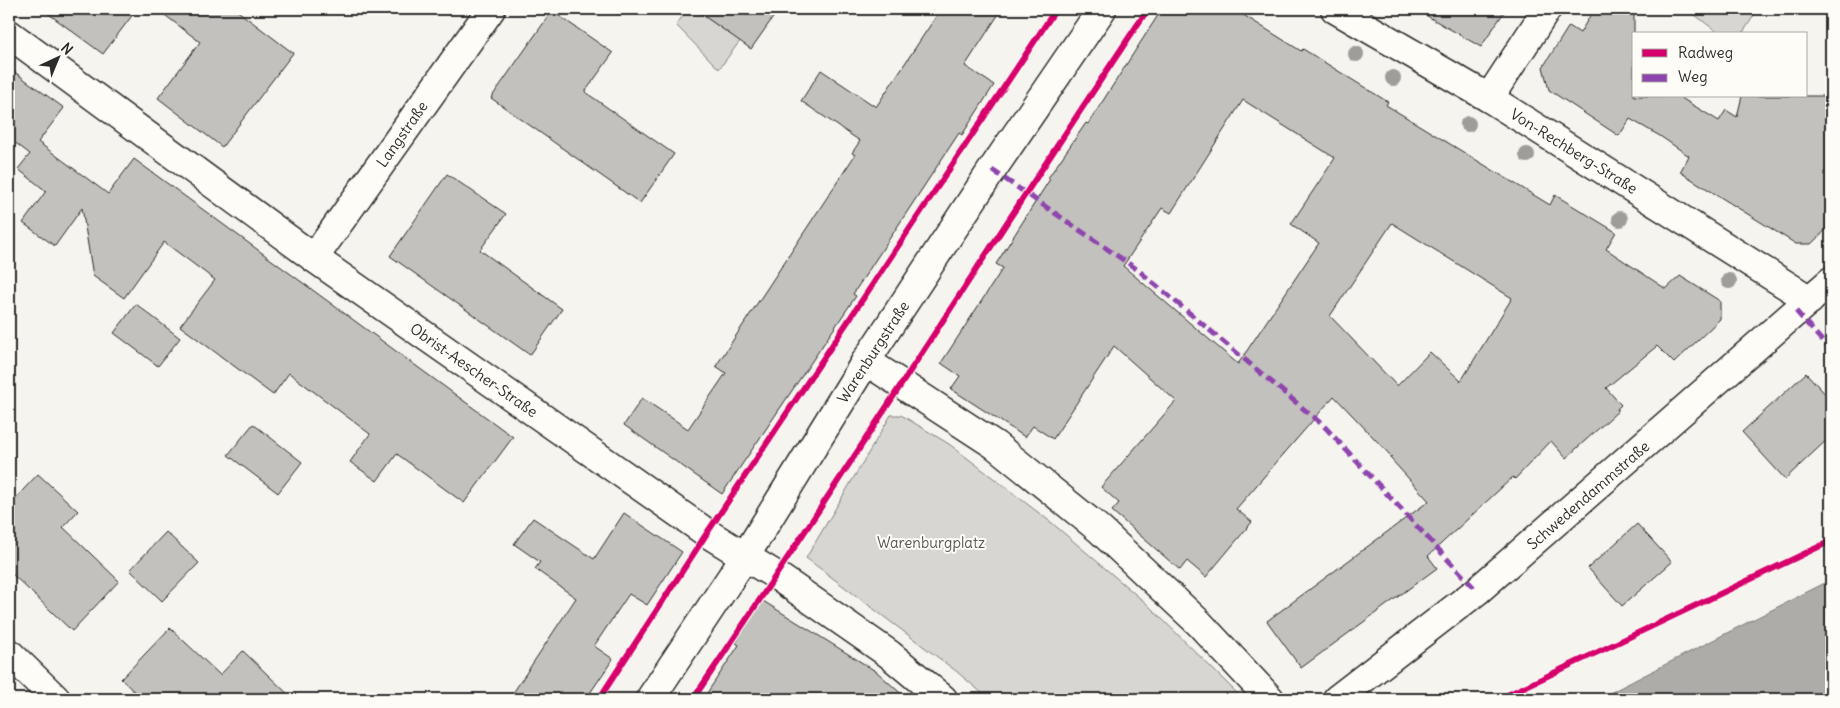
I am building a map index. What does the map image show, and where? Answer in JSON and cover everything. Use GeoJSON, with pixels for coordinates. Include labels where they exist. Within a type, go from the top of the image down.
{"type":"FeatureCollection","features":[{"type":"Feature","properties":{"kind":"street","name":"Langstraße"},"geometry":{"type":"LineString","coordinates":[[314,258],[491,9]]}},
{"type":"Feature","properties":{"kind":"street","name":"Warenburgstraße"},"geometry":{"type":"LineString","coordinates":[[650,699],[746,556],[866,362],[992,170],[1102,9]]}},
{"type":"Feature","properties":{"kind":"street","name":"Von-Rechberg-Straße"},"geometry":{"type":"LineString","coordinates":[[1335,9],[1489,98],[1810,300]]}},
{"type":"Feature","properties":{"kind":"street"},"geometry":{"type":"LineString","coordinates":[[1489,98],[1547,9]]}},
{"type":"Feature","properties":{"kind":"street","name":"Obrist-Aescher-Straße"},"geometry":{"type":"LineString","coordinates":[[9,34],[314,258],[698,527],[746,556],[889,654],[943,699]]}},
{"type":"Feature","properties":{"kind":"street","name":"Schwedendammstraße"},"geometry":{"type":"LineString","coordinates":[[1337,699],[1477,591],[1831,281]]}},
{"type":"Feature","properties":{"kind":"street"},"geometry":{"type":"LineString","coordinates":[[866,362],[995,445],[1099,529],[1199,623],[1270,699]]}},
{"type":"Feature","properties":{"kind":"street"},"geometry":{"type":"LineString","coordinates":[[9,653],[56,699]]}},
{"type":"Feature","properties":{"kind":"green space"},"geometry":{"type":"Polygon","coordinates":[[[688,9],[694,9],[740,41],[719,69],[676,25],[688,9]]]}},
{"type":"Feature","properties":{"kind":"green space"},"geometry":{"type":"Polygon","coordinates":[[[1693,9],[1758,9],[1743,32],[1717,32],[1691,12],[1693,9]]]}},
{"type":"Feature","properties":{"kind":"green space","name":"Warenburgplatz"},"geometry":{"type":"Polygon","coordinates":[[[891,415],[901,415],[949,444],[1052,523],[1148,605],[1243,699],[989,699],[956,671],[806,558],[891,415]]]}},
{"type":"Feature","properties":{"kind":"shaded area"},"geometry":{"type":"Polygon","coordinates":[[[1831,580],[1831,699],[1598,699],[1803,594],[1831,580]]]}},
{"type":"Feature","properties":{"kind":"building"},"geometry":{"type":"Polygon","coordinates":[[[42,9],[137,9],[103,54],[42,9]]]}},
{"type":"Feature","properties":{"kind":"building"},"geometry":{"type":"Polygon","coordinates":[[[157,9],[235,9],[293,53],[222,147],[158,98],[200,42],[157,9]]]}},
{"type":"Feature","properties":{"kind":"building"},"geometry":{"type":"Polygon","coordinates":[[[694,9],[779,9],[751,49],[694,9]]]}},
{"type":"Feature","properties":{"kind":"building"},"geometry":{"type":"Polygon","coordinates":[[[941,9],[1002,9],[965,66],[994,85],[962,135],[959,133],[853,294],[856,296],[722,494],[624,425],[642,398],[688,429],[726,373],[716,366],[855,155],[852,153],[860,141],[801,101],[821,70],[876,107],[941,9]]]}},
{"type":"Feature","properties":{"kind":"building"},"geometry":{"type":"Polygon","coordinates":[[[1162,9],[1234,9],[1301,51],[1303,49],[1388,102],[1386,105],[1550,205],[1555,195],[1616,232],[1606,249],[1666,289],[1680,276],[1720,301],[1720,319],[1674,363],[1657,346],[1606,388],[1621,405],[1617,409],[1618,411],[1566,458],[1551,441],[1515,479],[1513,477],[1428,556],[1437,568],[1301,668],[1267,621],[1429,501],[1390,458],[1392,457],[1334,396],[1236,509],[1252,522],[1206,577],[1187,561],[1180,570],[1112,511],[1119,503],[1101,487],[1176,401],[1114,346],[1053,439],[1033,426],[1025,437],[951,389],[960,376],[941,363],[1003,268],[996,264],[1050,179],[1048,178],[1086,123],[1088,124],[1162,9]],[[1243,100],[1171,213],[1162,208],[1123,266],[1238,364],[1319,243],[1291,224],[1335,158],[1243,100]],[[1392,223],[1330,316],[1397,386],[1430,352],[1461,381],[1512,298],[1392,223]]]}},
{"type":"Feature","properties":{"kind":"building"},"geometry":{"type":"Polygon","coordinates":[[[1415,9],[1506,9],[1481,47],[1415,9]]]}},
{"type":"Feature","properties":{"kind":"building"},"geometry":{"type":"Polygon","coordinates":[[[1594,9],[1634,9],[1632,98],[1681,98],[1719,121],[1726,110],[1737,117],[1742,98],[1831,96],[1831,225],[1811,244],[1796,244],[1680,172],[1689,156],[1660,136],[1630,119],[1619,136],[1549,90],[1543,67],[1569,26],[1580,33],[1594,9]]]}},
{"type":"Feature","properties":{"kind":"building"},"geometry":{"type":"Polygon","coordinates":[[[552,11],[613,53],[585,92],[674,154],[640,203],[491,98],[552,11]]]}},
{"type":"Feature","properties":{"kind":"building"},"geometry":{"type":"Polygon","coordinates":[[[9,68],[64,108],[38,142],[108,194],[134,159],[513,437],[464,503],[397,454],[377,481],[350,462],[370,434],[289,373],[273,395],[180,326],[215,280],[164,242],[124,298],[93,276],[82,208],[55,246],[23,223],[46,191],[18,169],[30,154],[9,138],[9,68]]]}},
{"type":"Feature","properties":{"kind":"building"},"geometry":{"type":"Polygon","coordinates":[[[447,174],[506,214],[480,250],[562,309],[530,355],[390,256],[447,174]]]}},
{"type":"Feature","properties":{"kind":"building"},"geometry":{"type":"Polygon","coordinates":[[[136,304],[180,338],[158,366],[114,333],[136,304]]]}},
{"type":"Feature","properties":{"kind":"building"},"geometry":{"type":"Polygon","coordinates":[[[1806,373],[1831,400],[1831,436],[1785,479],[1742,432],[1806,373]]]}},
{"type":"Feature","properties":{"kind":"building"},"geometry":{"type":"Polygon","coordinates":[[[253,424],[302,462],[278,493],[228,455],[253,424]]]}},
{"type":"Feature","properties":{"kind":"building"},"geometry":{"type":"Polygon","coordinates":[[[38,474],[78,511],[63,527],[119,581],[72,631],[9,571],[9,505],[38,474]]]}},
{"type":"Feature","properties":{"kind":"building"},"geometry":{"type":"Polygon","coordinates":[[[624,513],[682,552],[647,605],[629,594],[594,646],[613,659],[586,699],[509,699],[576,598],[535,569],[540,562],[514,544],[533,518],[594,559],[624,513]]]}},
{"type":"Feature","properties":{"kind":"building"},"geometry":{"type":"Polygon","coordinates":[[[1637,524],[1672,562],[1622,606],[1588,568],[1637,524]]]}},
{"type":"Feature","properties":{"kind":"building"},"geometry":{"type":"Polygon","coordinates":[[[166,532],[199,563],[162,601],[130,570],[166,532]]]}},
{"type":"Feature","properties":{"kind":"building"},"geometry":{"type":"Polygon","coordinates":[[[763,601],[877,672],[907,699],[703,699],[739,645],[736,643],[763,601]]]}},
{"type":"Feature","properties":{"kind":"building"},"geometry":{"type":"Polygon","coordinates":[[[170,628],[220,675],[243,651],[293,699],[142,699],[121,679],[170,628]]]}},
{"type":"Feature","properties":{"kind":"marked path"},"geometry":{"type":"LineString","coordinates":[[992,170],[1138,270],[1324,426],[1477,591]]}},
{"type":"Feature","properties":{"kind":"marked path"},"geometry":{"type":"LineString","coordinates":[[1796,311],[1831,351]]}},
{"type":"Feature","properties":{"kind":"cycle path"},"geometry":{"type":"LineString","coordinates":[[599,699],[707,533],[1056,9]]}},
{"type":"Feature","properties":{"kind":"cycle path"},"geometry":{"type":"LineString","coordinates":[[693,699],[1148,9]]}},
{"type":"Feature","properties":{"kind":"cycle path"},"geometry":{"type":"LineString","coordinates":[[1499,699],[1831,541]]}}]}
